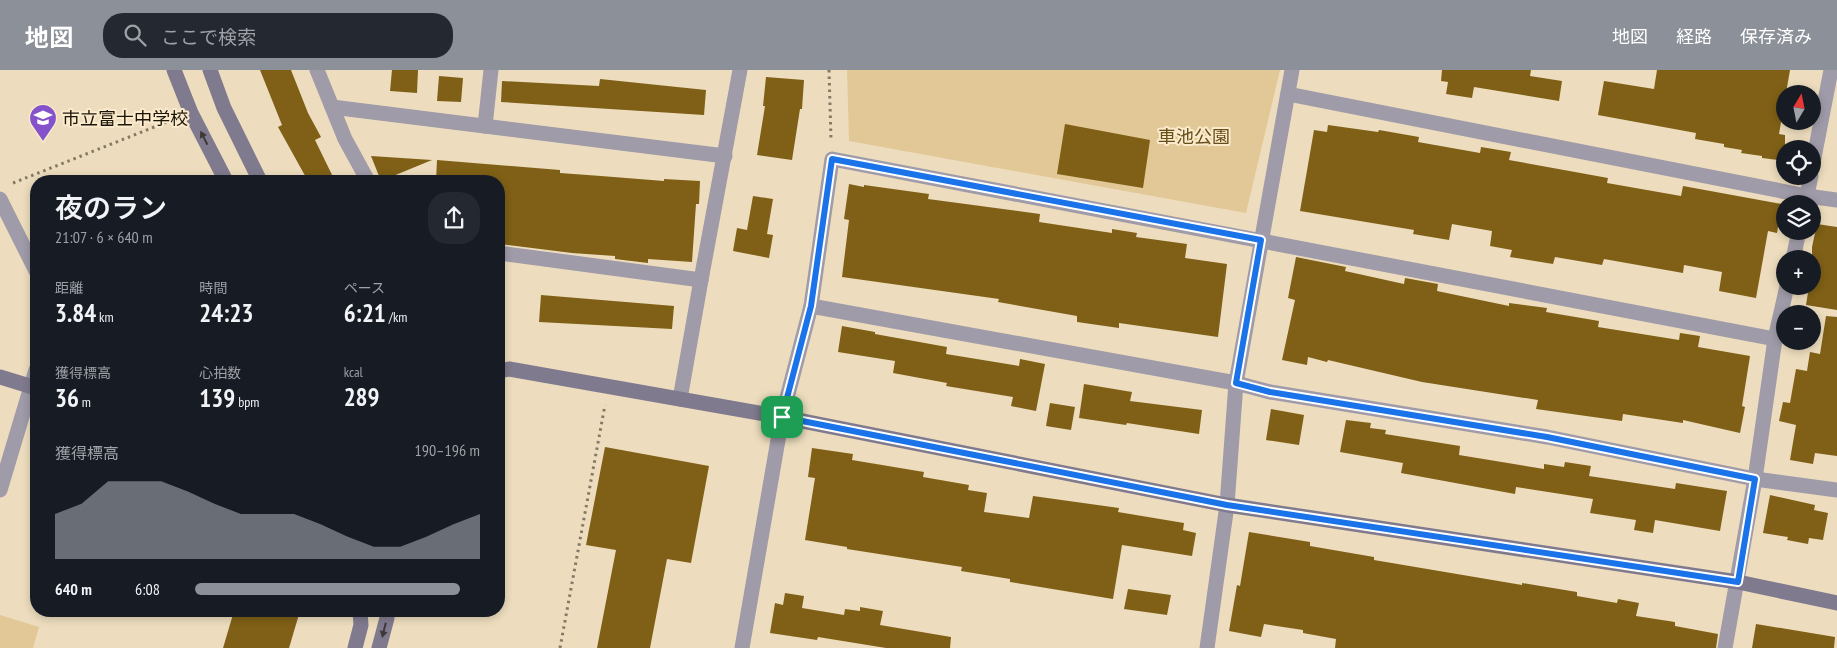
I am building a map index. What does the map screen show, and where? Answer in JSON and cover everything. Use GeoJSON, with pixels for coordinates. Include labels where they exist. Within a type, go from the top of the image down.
{"type":"FeatureCollection","features":[{"type":"Feature","properties":{"kind":"street"},"geometry":{"type":"LineString","coordinates":[[174,70],[191,113],[223,175]]}},
{"type":"Feature","properties":{"kind":"street"},"geometry":{"type":"LineString","coordinates":[[210,70],[224,108],[257,175]]}},
{"type":"Feature","properties":{"kind":"street"},"geometry":{"type":"LineString","coordinates":[[317,70],[345,139],[365,175]]}},
{"type":"Feature","properties":{"kind":"street"},"geometry":{"type":"LineString","coordinates":[[484,126],[491,70]]}},
{"type":"Feature","properties":{"kind":"street"},"geometry":{"type":"LineString","coordinates":[[680,399],[740,70]]}},
{"type":"Feature","properties":{"kind":"street"},"geometry":{"type":"LineString","coordinates":[[1207,648],[1227,505],[1236,383],[1292,70]]}},
{"type":"Feature","properties":{"kind":"street"},"geometry":{"type":"LineString","coordinates":[[1817,140],[1831,70]]}},
{"type":"Feature","properties":{"kind":"street"},"geometry":{"type":"LineString","coordinates":[[1288,94],[1782,195]]}},
{"type":"Feature","properties":{"kind":"street"},"geometry":{"type":"LineString","coordinates":[[332,107],[725,156]]}},
{"type":"Feature","properties":{"kind":"street"},"geometry":{"type":"LineString","coordinates":[[742,648],[782,417],[811,306],[832,159],[1775,339]]}},
{"type":"Feature","properties":{"kind":"street"},"geometry":{"type":"LineString","coordinates":[[0,199],[30,259]]}},
{"type":"Feature","properties":{"kind":"street"},"geometry":{"type":"LineString","coordinates":[[1821,200],[1837,200]]}},
{"type":"Feature","properties":{"kind":"street"},"geometry":{"type":"LineString","coordinates":[[505,254],[701,280]]}},
{"type":"Feature","properties":{"kind":"street"},"geometry":{"type":"LineString","coordinates":[[1725,648],[1755,479],[1775,339],[1785,295]]}},
{"type":"Feature","properties":{"kind":"street"},"geometry":{"type":"LineString","coordinates":[[811,306],[1236,383],[1270,392],[1547,437],[1755,479],[1837,490]]}},
{"type":"Feature","properties":{"kind":"street"},"geometry":{"type":"LineString","coordinates":[[505,370],[782,417],[1227,505],[1738,582],[1837,603]]}},
{"type":"Feature","properties":{"kind":"street"},"geometry":{"type":"LineString","coordinates":[[0,377],[30,386]]}},
{"type":"Feature","properties":{"kind":"street"},"geometry":{"type":"LineString","coordinates":[[0,490],[30,399]]}},
{"type":"Feature","properties":{"kind":"street"},"geometry":{"type":"LineString","coordinates":[[355,648],[361,625],[360,617]]}},
{"type":"Feature","properties":{"kind":"street"},"geometry":{"type":"LineString","coordinates":[[380,648],[387,617]]}},
{"type":"Feature","properties":{"kind":"path"},"geometry":{"type":"LineString","coordinates":[[829,70],[832,159]]}},
{"type":"Feature","properties":{"kind":"path"},"geometry":{"type":"LineString","coordinates":[[32,175],[191,113]]}},
{"type":"Feature","properties":{"kind":"path"},"geometry":{"type":"LineString","coordinates":[[9,184],[30,176]]}},
{"type":"Feature","properties":{"kind":"path"},"geometry":{"type":"LineString","coordinates":[[560,648],[609,387]]}},
{"type":"Feature","properties":{"kind":"green space","name":"車池公園"},"geometry":{"type":"Polygon","coordinates":[[[847,70],[1280,70],[1246,213],[849,141],[847,70]]]}},
{"type":"Feature","properties":{"kind":"green space"},"geometry":{"type":"Polygon","coordinates":[[[0,615],[39,627],[33,648],[0,648],[0,615]]]}},
{"type":"Feature","properties":{"kind":"building"},"geometry":{"type":"Polygon","coordinates":[[[260,70],[291,70],[308,113],[321,137],[315,140],[332,175],[305,175],[278,127],[282,125],[260,70]]]}},
{"type":"Feature","properties":{"kind":"building"},"geometry":{"type":"Polygon","coordinates":[[[392,70],[418,70],[417,93],[390,91],[392,70]]]}},
{"type":"Feature","properties":{"kind":"building"},"geometry":{"type":"Polygon","coordinates":[[[1442,70],[1531,70],[1530,76],[1562,81],[1559,101],[1474,87],[1472,98],[1446,94],[1448,82],[1441,81],[1442,70]]]}},
{"type":"Feature","properties":{"kind":"building"},"geometry":{"type":"Polygon","coordinates":[[[1657,70],[1790,70],[1787,85],[1776,85],[1776,130],[1780,130],[1779,134],[1785,135],[1785,140],[1776,140],[1776,160],[1741,153],[1742,150],[1724,147],[1724,144],[1695,139],[1696,133],[1598,115],[1604,81],[1654,89],[1657,70]]]}},
{"type":"Feature","properties":{"kind":"building"},"geometry":{"type":"Polygon","coordinates":[[[439,76],[463,78],[461,102],[437,101],[439,76]]]}},
{"type":"Feature","properties":{"kind":"building"},"geometry":{"type":"Polygon","coordinates":[[[766,77],[804,80],[802,109],[800,109],[792,160],[757,155],[765,106],[763,106],[766,77]]]}},
{"type":"Feature","properties":{"kind":"building"},"geometry":{"type":"Polygon","coordinates":[[[600,79],[706,90],[704,115],[501,102],[502,81],[599,86],[600,79]]]}},
{"type":"Feature","properties":{"kind":"building"},"geometry":{"type":"Polygon","coordinates":[[[1065,124],[1150,140],[1143,188],[1057,174],[1065,124]]]}},
{"type":"Feature","properties":{"kind":"building"},"geometry":{"type":"Polygon","coordinates":[[[1328,125],[1378,132],[1379,130],[1419,137],[1418,142],[1480,153],[1481,147],[1511,152],[1509,160],[1608,178],[1607,183],[1681,196],[1683,186],[1776,203],[1776,233],[1768,231],[1756,298],[1719,291],[1722,272],[1684,265],[1683,273],[1604,259],[1602,265],[1555,257],[1553,264],[1510,257],[1512,250],[1490,246],[1492,231],[1452,224],[1449,240],[1413,234],[1414,230],[1300,211],[1314,130],[1327,132],[1328,125]]]}},
{"type":"Feature","properties":{"kind":"building"},"geometry":{"type":"Polygon","coordinates":[[[371,156],[432,160],[396,175],[379,175],[371,156]]]}},
{"type":"Feature","properties":{"kind":"building"},"geometry":{"type":"Polygon","coordinates":[[[437,160],[560,170],[560,173],[664,181],[664,179],[700,181],[699,204],[696,204],[692,262],[648,259],[648,263],[615,259],[615,256],[505,245],[505,175],[436,175],[437,160]]]}},
{"type":"Feature","properties":{"kind":"building"},"geometry":{"type":"Polygon","coordinates":[[[849,184],[929,194],[928,199],[1040,214],[1039,222],[1112,233],[1112,229],[1137,233],[1136,237],[1187,244],[1185,258],[1227,264],[1218,337],[1119,323],[1119,328],[1077,322],[1077,316],[998,302],[999,299],[842,277],[849,220],[844,219],[849,184]]]}},
{"type":"Feature","properties":{"kind":"building"},"geometry":{"type":"Polygon","coordinates":[[[753,196],[773,199],[767,234],[773,235],[769,258],[733,251],[737,228],[747,230],[753,196]]]}},
{"type":"Feature","properties":{"kind":"building"},"geometry":{"type":"Polygon","coordinates":[[[1821,225],[1837,227],[1837,310],[1821,307],[1821,305],[1806,305],[1808,295],[1821,295],[1821,250],[1812,250],[1814,240],[1821,240],[1821,225]]]}},
{"type":"Feature","properties":{"kind":"building"},"geometry":{"type":"Polygon","coordinates":[[[1296,257],[1346,267],[1345,271],[1404,284],[1405,278],[1438,284],[1437,291],[1509,306],[1509,303],[1547,308],[1546,312],[1599,321],[1598,327],[1679,340],[1680,333],[1700,336],[1698,347],[1750,356],[1742,406],[1745,407],[1740,433],[1683,420],[1683,423],[1623,414],[1622,421],[1536,409],[1538,400],[1422,382],[1328,360],[1327,362],[1308,357],[1307,365],[1282,360],[1295,300],[1288,298],[1296,257]]]}},
{"type":"Feature","properties":{"kind":"building"},"geometry":{"type":"Polygon","coordinates":[[[541,295],[674,306],[672,329],[539,322],[541,295]]]}},
{"type":"Feature","properties":{"kind":"building"},"geometry":{"type":"Polygon","coordinates":[[[1826,316],[1837,317],[1837,456],[1815,453],[1813,464],[1790,460],[1796,425],[1779,421],[1783,402],[1790,403],[1796,369],[1807,371],[1810,352],[1820,354],[1826,316]]]}},
{"type":"Feature","properties":{"kind":"building"},"geometry":{"type":"Polygon","coordinates":[[[842,326],[947,347],[946,354],[1019,366],[1020,359],[1045,364],[1036,411],[1011,406],[1013,397],[946,386],[947,383],[893,373],[895,361],[838,352],[842,326]]]}},
{"type":"Feature","properties":{"kind":"building"},"geometry":{"type":"Polygon","coordinates":[[[1084,384],[1132,392],[1130,401],[1202,410],[1199,434],[1079,418],[1084,384]]]}},
{"type":"Feature","properties":{"kind":"building"},"geometry":{"type":"Polygon","coordinates":[[[1050,403],[1075,407],[1071,430],[1046,426],[1050,403]]]}},
{"type":"Feature","properties":{"kind":"building"},"geometry":{"type":"Polygon","coordinates":[[[1271,409],[1304,415],[1299,445],[1266,440],[1271,409]]]}},
{"type":"Feature","properties":{"kind":"building"},"geometry":{"type":"Polygon","coordinates":[[[1346,420],[1371,423],[1370,428],[1386,430],[1385,434],[1460,446],[1459,455],[1544,469],[1544,464],[1564,467],[1565,462],[1591,466],[1589,476],[1675,489],[1676,483],[1727,491],[1720,531],[1655,520],[1653,533],[1634,530],[1636,520],[1590,513],[1593,499],[1516,487],[1515,494],[1401,473],[1403,463],[1340,452],[1346,420]]]}},
{"type":"Feature","properties":{"kind":"building"},"geometry":{"type":"Polygon","coordinates":[[[605,447],[709,466],[691,563],[667,559],[650,648],[597,648],[616,550],[586,545],[605,447]]]}},
{"type":"Feature","properties":{"kind":"building"},"geometry":{"type":"Polygon","coordinates":[[[812,448],[853,454],[852,460],[924,472],[923,477],[969,485],[968,490],[987,493],[984,512],[1029,518],[1033,496],[1119,508],[1118,512],[1184,523],[1183,530],[1196,533],[1192,556],[1122,545],[1113,599],[1010,582],[1010,579],[961,571],[962,567],[847,549],[847,547],[805,540],[815,478],[808,477],[812,448]]]}},
{"type":"Feature","properties":{"kind":"building"},"geometry":{"type":"Polygon","coordinates":[[[1770,495],[1815,505],[1814,510],[1828,513],[1823,540],[1809,538],[1808,544],[1787,540],[1788,537],[1763,533],[1770,495]]]}},
{"type":"Feature","properties":{"kind":"building"},"geometry":{"type":"Polygon","coordinates":[[[1249,532],[1310,542],[1310,546],[1374,557],[1374,560],[1522,585],[1522,583],[1577,592],[1577,596],[1617,603],[1618,599],[1639,603],[1636,616],[1675,622],[1675,626],[1718,634],[1716,648],[1335,648],[1336,639],[1303,633],[1303,630],[1264,624],[1261,637],[1229,631],[1237,585],[1240,586],[1249,532]]]}},
{"type":"Feature","properties":{"kind":"building"},"geometry":{"type":"Polygon","coordinates":[[[1128,589],[1171,595],[1167,615],[1124,609],[1128,589]]]}},
{"type":"Feature","properties":{"kind":"building"},"geometry":{"type":"Polygon","coordinates":[[[785,593],[804,596],[802,608],[844,615],[845,609],[860,611],[860,607],[883,611],[880,625],[951,637],[950,648],[886,648],[818,637],[817,640],[770,633],[775,603],[783,605],[785,593]]]}},
{"type":"Feature","properties":{"kind":"building"},"geometry":{"type":"Polygon","coordinates":[[[232,617],[298,617],[289,648],[223,648],[232,617]]]}},
{"type":"Feature","properties":{"kind":"building"},"geometry":{"type":"Polygon","coordinates":[[[1756,624],[1835,637],[1834,648],[1752,648],[1756,624]]]}},
{"type":"Feature","properties":{"kind":"place","name":"市立富士中学校"},"geometry":{"type":"Point","coordinates":[43,142]}},
{"type":"Feature","properties":{"kind":"route"},"geometry":{"type":"LineString","coordinates":[[832,159],[1261,240],[1236,383],[1270,392],[1547,437],[1755,479],[1738,582],[1227,505],[782,417],[811,306],[832,159]]}}]}
